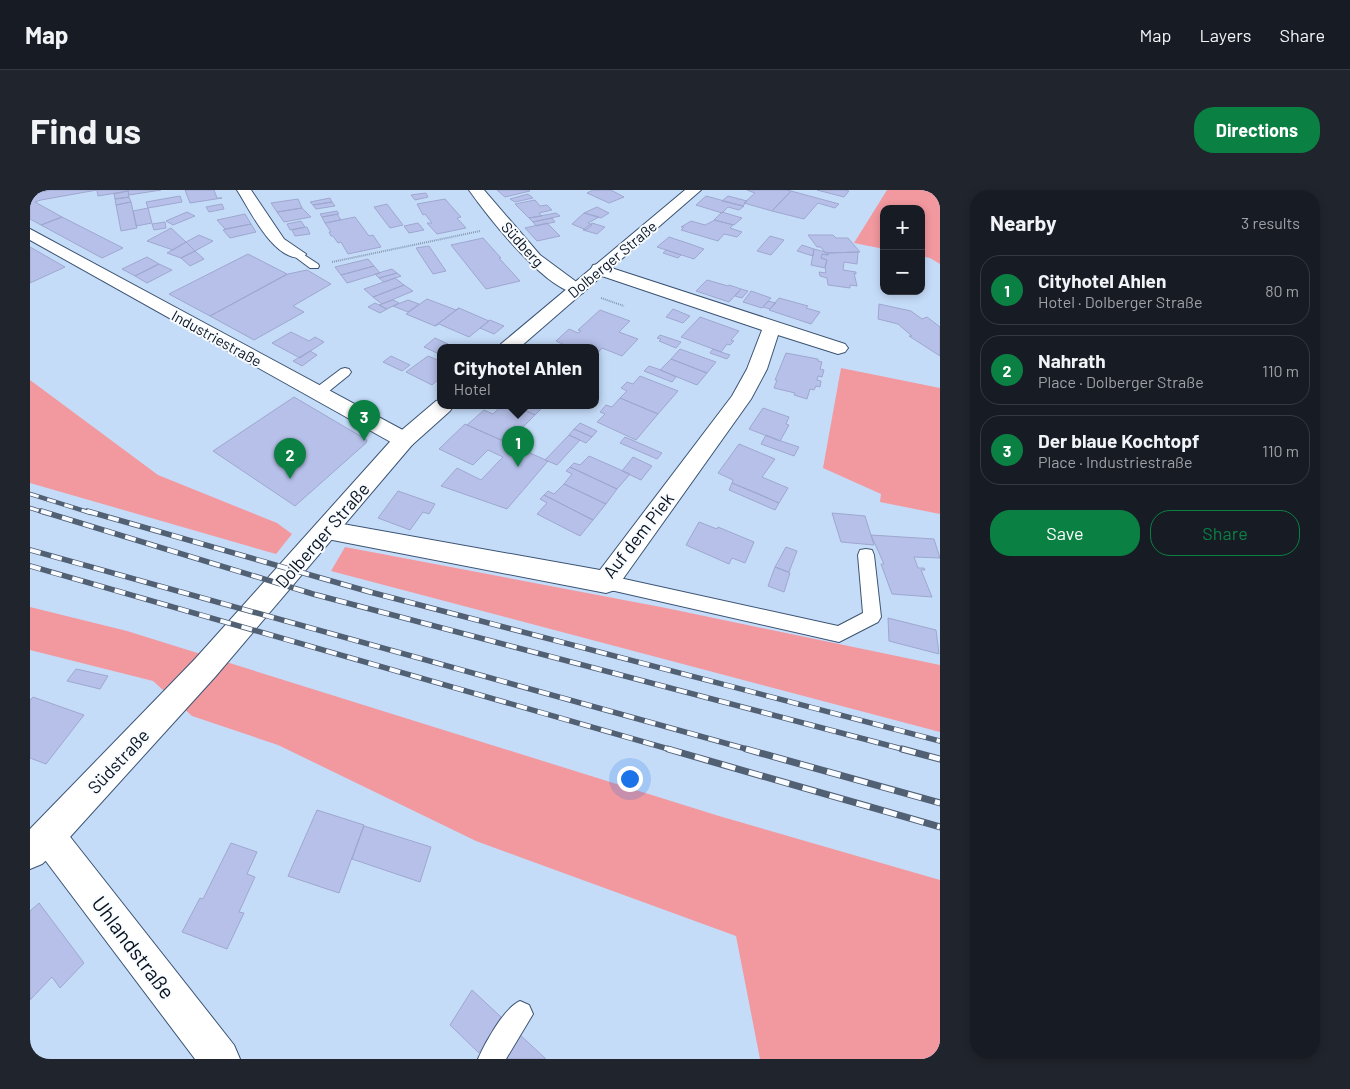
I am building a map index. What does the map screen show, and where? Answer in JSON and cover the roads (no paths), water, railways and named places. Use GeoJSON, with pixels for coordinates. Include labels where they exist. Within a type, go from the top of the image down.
{"type":"FeatureCollection","features":[{"type":"Feature","properties":{"kind":"street"},"geometry":{"type":"LineString","coordinates":[[244,190],[278,242],[298,254]]}},
{"type":"Feature","properties":{"kind":"street","name":"Südberg"},"geometry":{"type":"LineString","coordinates":[[476,190],[545,269],[560,281],[577,289]]}},
{"type":"Feature","properties":{"kind":"street","name":"Dolberger Straße"},"geometry":{"type":"LineString","coordinates":[[513,344],[694,190]]}},
{"type":"Feature","properties":{"kind":"street","name":"Industriestraße"},"geometry":{"type":"LineString","coordinates":[[30,234],[404,440]]}},
{"type":"Feature","properties":{"kind":"street"},"geometry":{"type":"LineString","coordinates":[[599,269],[838,348]]}},
{"type":"Feature","properties":{"kind":"street","name":"Auf dem Piek"},"geometry":{"type":"LineString","coordinates":[[326,530],[606,582],[741,399],[757,369],[772,327]]}},
{"type":"Feature","properties":{"kind":"street","name":"Dolberger Straße"},"geometry":{"type":"LineString","coordinates":[[205,668],[404,440],[440,409]]}},
{"type":"Feature","properties":{"kind":"street","name":"Südstraße"},"geometry":{"type":"LineString","coordinates":[[39,844],[205,668]]}},
{"type":"Feature","properties":{"kind":"street","name":"Uhlandstraße"},"geometry":{"type":"LineString","coordinates":[[39,844],[220,1059]]}},
{"type":"Feature","properties":{"kind":"lane"},"geometry":{"type":"LineString","coordinates":[[298,254],[314,266]]}},
{"type":"Feature","properties":{"kind":"lane"},"geometry":{"type":"LineString","coordinates":[[318,393],[345,372]]}},
{"type":"Feature","properties":{"kind":"lane"},"geometry":{"type":"LineString","coordinates":[[606,582],[839,634],[872,617],[866,556]]}},
{"type":"Feature","properties":{"kind":"lane"},"geometry":{"type":"LineString","coordinates":[[491,1059],[520,1014]]}},
{"type":"Feature","properties":{"kind":"railway"},"geometry":{"type":"LineString","coordinates":[[30,494],[91,513]]}},
{"type":"Feature","properties":{"kind":"railway"},"geometry":{"type":"LineString","coordinates":[[30,508],[46,513]]}},
{"type":"Feature","properties":{"kind":"railway"},"geometry":{"type":"LineString","coordinates":[[41,511],[313,594],[906,750]]}},
{"type":"Feature","properties":{"kind":"railway"},"geometry":{"type":"LineString","coordinates":[[87,511],[370,592],[940,741]]}},
{"type":"Feature","properties":{"kind":"railway"},"geometry":{"type":"LineString","coordinates":[[30,550],[750,750]]}},
{"type":"Feature","properties":{"kind":"railway"},"geometry":{"type":"LineString","coordinates":[[30,566],[672,750]]}},
{"type":"Feature","properties":{"kind":"railway"},"geometry":{"type":"LineString","coordinates":[[668,749],[940,827]]}},
{"type":"Feature","properties":{"kind":"railway"},"geometry":{"type":"LineString","coordinates":[[746,749],[940,803]]}},
{"type":"Feature","properties":{"kind":"railway"},"geometry":{"type":"LineString","coordinates":[[902,749],[940,759]]}},
{"type":"Feature","properties":{"kind":"place","name":"Der blaue Kochtopf"},"geometry":{"type":"Point","coordinates":[364,441]}},
{"type":"Feature","properties":{"kind":"place","name":"Cityhotel Ahlen"},"geometry":{"type":"Point","coordinates":[518,467]}},
{"type":"Feature","properties":{"kind":"place","name":"Nahrath"},"geometry":{"type":"Point","coordinates":[290,479]}}]}
